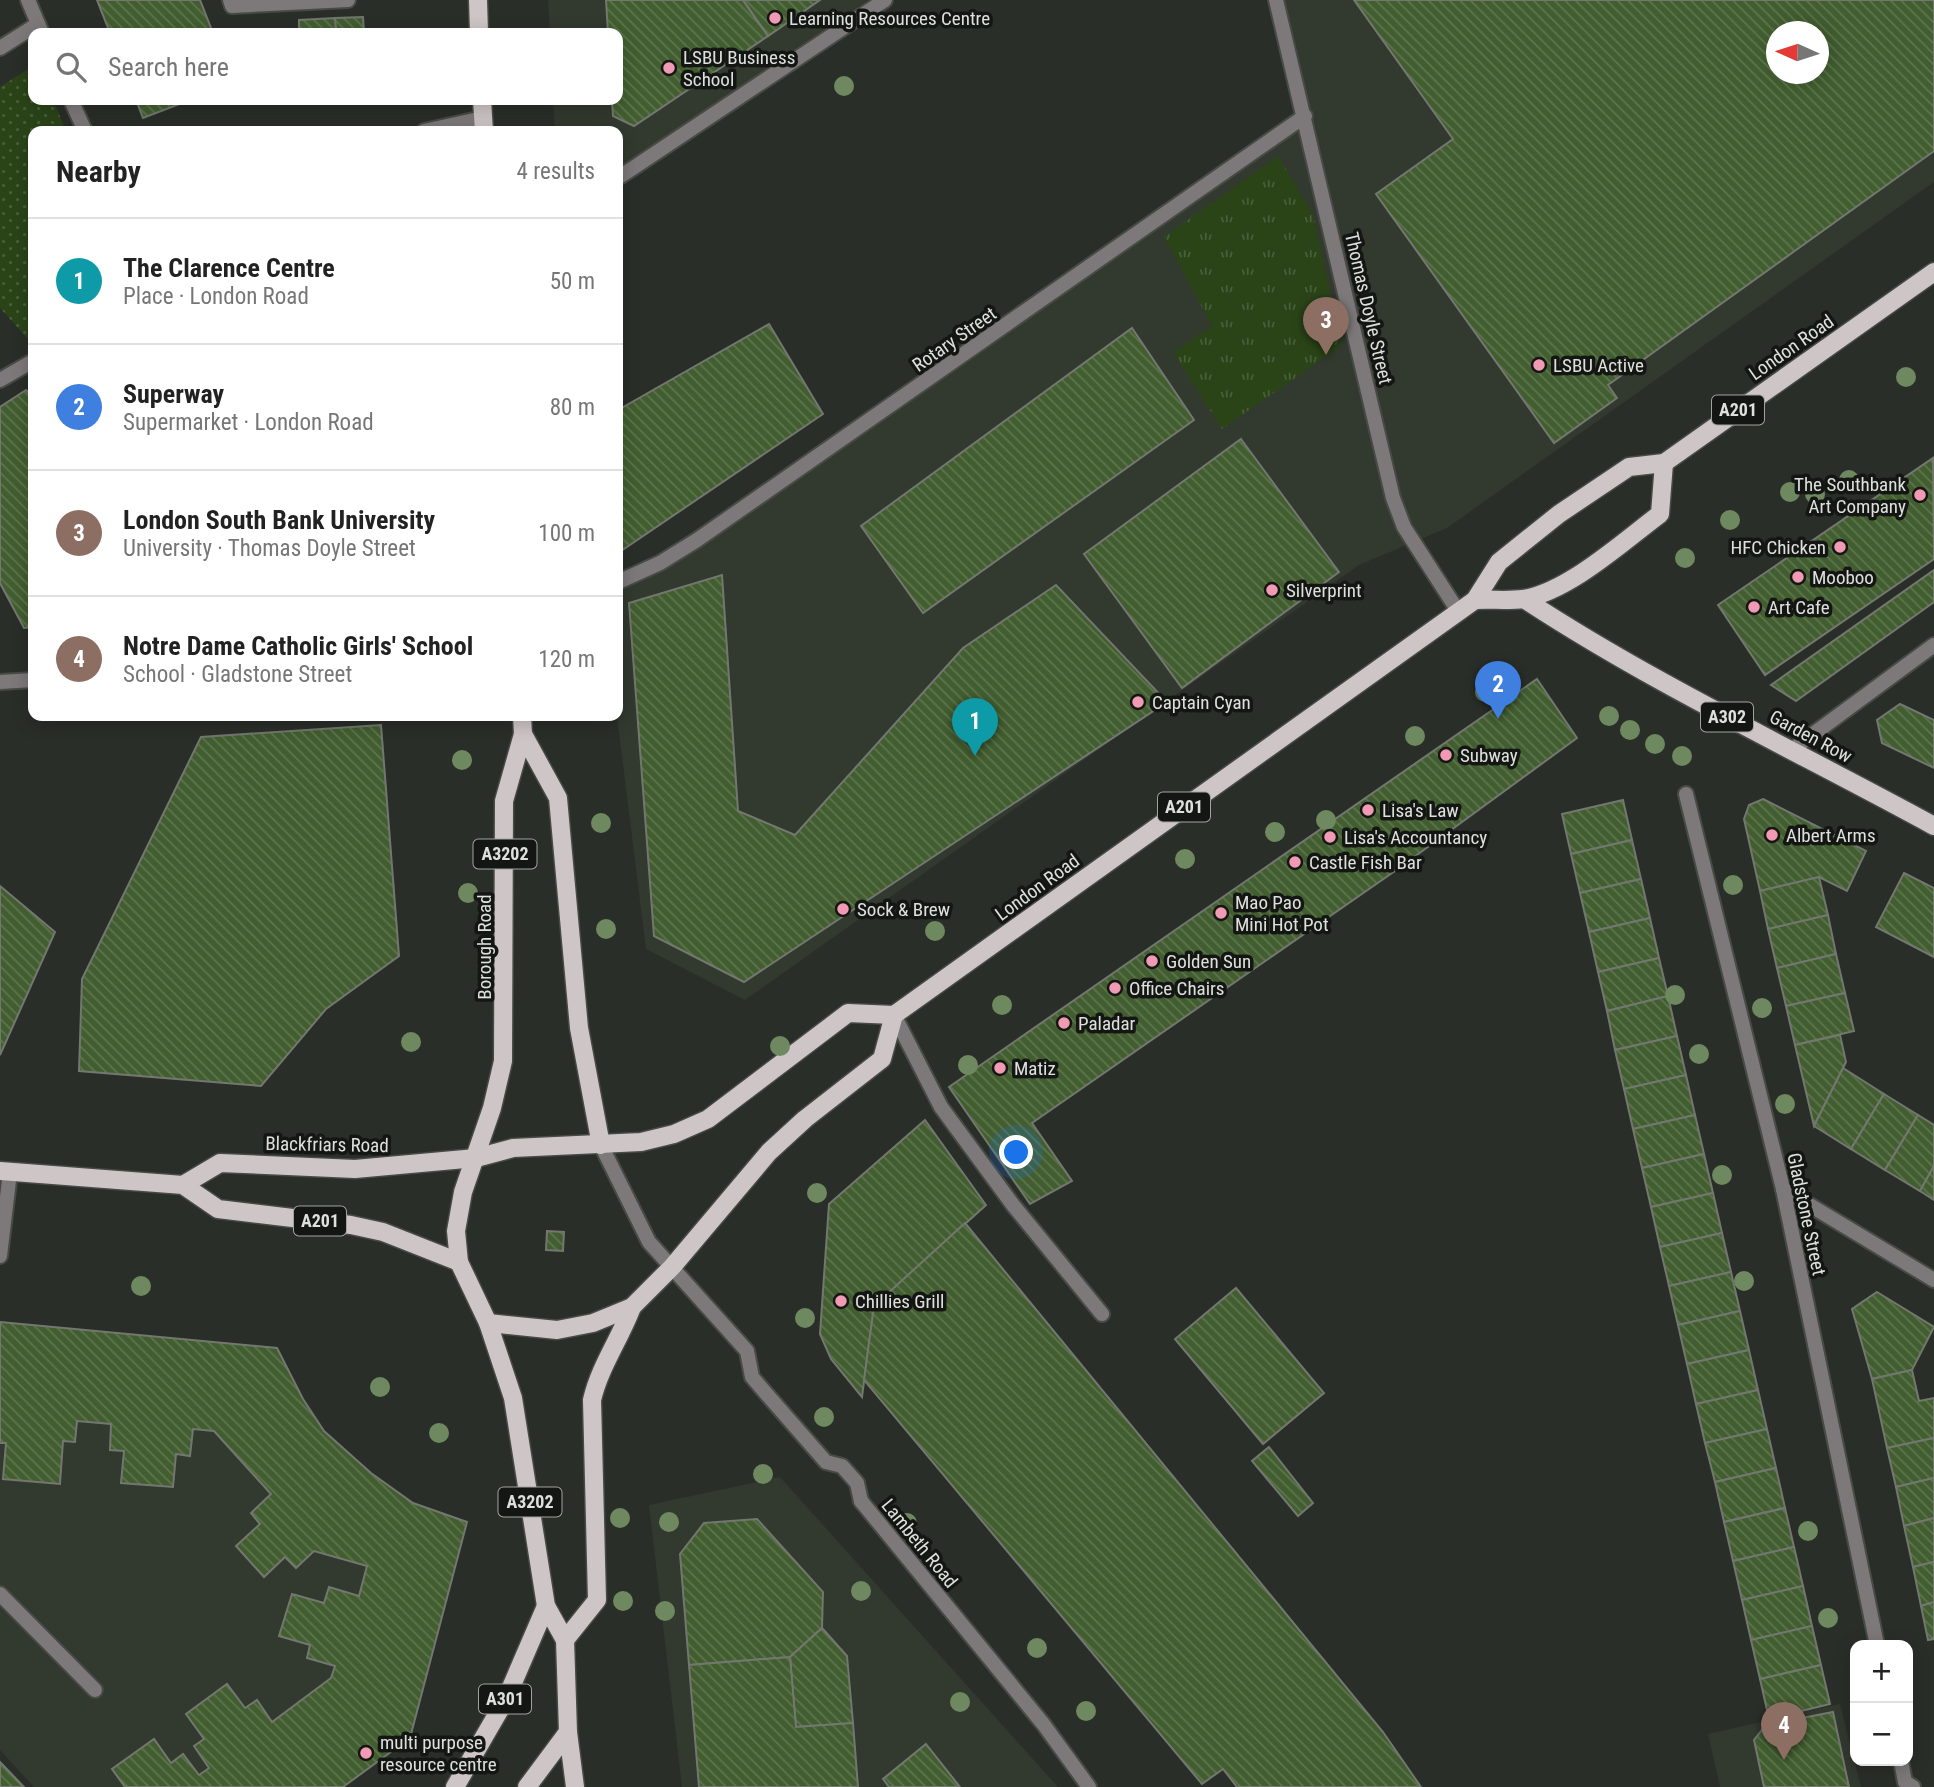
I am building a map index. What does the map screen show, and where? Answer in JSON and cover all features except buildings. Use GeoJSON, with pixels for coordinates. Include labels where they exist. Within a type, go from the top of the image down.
{"type":"FeatureCollection","features":[{"type":"Feature","properties":{"kind":"main road"},"geometry":{"type":"LineString","coordinates":[[478,0],[479,28]]}},
{"type":"Feature","properties":{"kind":"main road"},"geometry":{"type":"LineString","coordinates":[[482,105],[483,125]]}},
{"type":"Feature","properties":{"kind":"main road","name":"London Road"},"geometry":{"type":"LineString","coordinates":[[894,1015],[1475,600],[1499,562],[1559,514],[1629,467],[1664,463],[1934,272]]}},
{"type":"Feature","properties":{"kind":"main road"},"geometry":{"type":"LineString","coordinates":[[1475,600],[1524,599],[1560,585],[1660,514],[1664,463]]}},
{"type":"Feature","properties":{"kind":"main road","name":"Garden Row"},"geometry":{"type":"LineString","coordinates":[[1524,599],[1694,701],[1793,749],[1934,826]]}},
{"type":"Feature","properties":{"kind":"main road","name":"Borough Road"},"geometry":{"type":"LineString","coordinates":[[476,1158],[503,1061],[504,801],[523,734],[522,721]]}},
{"type":"Feature","properties":{"kind":"main road","name":"Borough Road"},"geometry":{"type":"LineString","coordinates":[[523,734],[558,798],[579,1028],[601,1145]]}},
{"type":"Feature","properties":{"kind":"main road"},"geometry":{"type":"LineString","coordinates":[[476,1158],[513,1148],[641,1142],[674,1134],[708,1119],[848,1013],[894,1015],[882,1059],[805,1119],[769,1152],[672,1266],[632,1307],[593,1323],[557,1331],[488,1323]]}},
{"type":"Feature","properties":{"kind":"main road","name":"Blackfriars Road"},"geometry":{"type":"LineString","coordinates":[[183,1185],[220,1163],[355,1169],[476,1158]]}},
{"type":"Feature","properties":{"kind":"main road","name":"A3202"},"geometry":{"type":"LineString","coordinates":[[476,1158],[463,1192],[456,1231],[459,1262],[488,1323],[513,1398],[546,1606],[565,1640],[568,1732],[575,1787]]}},
{"type":"Feature","properties":{"kind":"main road"},"geometry":{"type":"LineString","coordinates":[[5,1172],[183,1185]]}},
{"type":"Feature","properties":{"kind":"main road","name":"A201"},"geometry":{"type":"LineString","coordinates":[[183,1185],[218,1209],[351,1225],[383,1233],[459,1262]]}},
{"type":"Feature","properties":{"kind":"main road"},"geometry":{"type":"LineString","coordinates":[[565,1640],[597,1600],[592,1400],[606,1357],[621,1336],[632,1307]]}},
{"type":"Feature","properties":{"kind":"main road","name":"A301"},"geometry":{"type":"LineString","coordinates":[[455,1787],[506,1699],[546,1606]]}},
{"type":"Feature","properties":{"kind":"main road"},"geometry":{"type":"LineString","coordinates":[[527,1787],[568,1732]]}},
{"type":"Feature","properties":{"kind":"street"},"geometry":{"type":"LineString","coordinates":[[28,0],[40,28]]}},
{"type":"Feature","properties":{"kind":"street"},"geometry":{"type":"LineString","coordinates":[[230,0],[232,6],[348,0]]}},
{"type":"Feature","properties":{"kind":"street"},"geometry":{"type":"LineString","coordinates":[[623,175],[885,0]]}},
{"type":"Feature","properties":{"kind":"street","name":"Thomas Doyle Street"},"geometry":{"type":"LineString","coordinates":[[1276,0],[1393,498],[1404,527],[1458,611]]}},
{"type":"Feature","properties":{"kind":"street"},"geometry":{"type":"LineString","coordinates":[[0,48],[28,35]]}},
{"type":"Feature","properties":{"kind":"street"},"geometry":{"type":"LineString","coordinates":[[73,105],[83,126]]}},
{"type":"Feature","properties":{"kind":"street","name":"Rotary Street"},"geometry":{"type":"LineString","coordinates":[[623,580],[660,563],[708,532],[1305,116]]}},
{"type":"Feature","properties":{"kind":"street"},"geometry":{"type":"LineString","coordinates":[[0,380],[28,364]]}},
{"type":"Feature","properties":{"kind":"street"},"geometry":{"type":"LineString","coordinates":[[1793,749],[1934,645]]}},
{"type":"Feature","properties":{"kind":"street"},"geometry":{"type":"LineString","coordinates":[[0,682],[28,680]]}},
{"type":"Feature","properties":{"kind":"street","name":"Gladstone Street"},"geometry":{"type":"LineString","coordinates":[[1686,794],[1783,1189],[1876,1640]]}},
{"type":"Feature","properties":{"kind":"street"},"geometry":{"type":"LineString","coordinates":[[894,1015],[941,1107],[1013,1205],[1102,1314]]}},
{"type":"Feature","properties":{"kind":"street"},"geometry":{"type":"LineString","coordinates":[[601,1145],[649,1242],[672,1266]]}},
{"type":"Feature","properties":{"kind":"street"},"geometry":{"type":"LineString","coordinates":[[0,1256],[5,1172]]}},
{"type":"Feature","properties":{"kind":"street"},"geometry":{"type":"LineString","coordinates":[[1783,1189],[1934,1280]]}},
{"type":"Feature","properties":{"kind":"street","name":"Lambeth Road"},"geometry":{"type":"LineString","coordinates":[[672,1266],[747,1351],[752,1377],[826,1462],[842,1466],[857,1483],[861,1501],[1045,1725],[1089,1787]]}},
{"type":"Feature","properties":{"kind":"street"},"geometry":{"type":"LineString","coordinates":[[0,1594],[96,1690]]}},
{"type":"Feature","properties":{"kind":"street"},"geometry":{"type":"LineString","coordinates":[[1902,1766],[1905,1782],[1913,1787]]}},
{"type":"Feature","properties":{"kind":"shaded area"},"geometry":{"type":"Polygon","coordinates":[[[548,0],[868,0],[623,170],[623,126],[555,126],[553,105],[623,105],[623,28],[550,28],[548,0]]]}},
{"type":"Feature","properties":{"kind":"shaded area"},"geometry":{"type":"Polygon","coordinates":[[[1276,0],[1934,0],[1934,182],[1447,528],[1359,565],[745,1000],[646,949],[618,721],[623,721],[623,580],[660,563],[1305,116],[1276,0]]]}},
{"type":"Feature","properties":{"kind":"shaded area"},"geometry":{"type":"Polygon","coordinates":[[[0,1322],[277,1348],[303,1399],[324,1431],[370,1473],[413,1503],[467,1522],[410,1738],[343,1787],[34,1787],[0,1750],[0,1322]]]}},
{"type":"Feature","properties":{"kind":"shaded area"},"geometry":{"type":"Polygon","coordinates":[[[780,1477],[1058,1787],[682,1787],[649,1505],[780,1477]]]}},
{"type":"Feature","properties":{"kind":"shaded area"},"geometry":{"type":"Polygon","coordinates":[[[1840,1704],[1850,1744],[1850,1766],[1856,1766],[1861,1787],[1720,1787],[1708,1734],[1840,1704]]]}},
{"type":"Feature","properties":{"kind":"green space"},"geometry":{"type":"Polygon","coordinates":[[[28,69],[28,105],[55,105],[64,126],[28,126],[28,339],[0,308],[0,87],[28,69]]]}},
{"type":"Feature","properties":{"kind":"green space"},"geometry":{"type":"Polygon","coordinates":[[[1278,156],[1313,215],[1342,345],[1222,429],[1173,352],[1212,326],[1164,237],[1278,156]]]}},
{"type":"Feature","properties":{"kind":"place","name":"Learning Resources Centre"},"geometry":{"type":"Point","coordinates":[775,18]}},
{"type":"Feature","properties":{"kind":"place","name":"LSBU Business School"},"geometry":{"type":"Point","coordinates":[669,68]}},
{"type":"Feature","properties":{"kind":"place","name":"London South Bank University"},"geometry":{"type":"Point","coordinates":[1326,355]}},
{"type":"Feature","properties":{"kind":"place","name":"LSBU Active"},"geometry":{"type":"Point","coordinates":[1539,365]}},
{"type":"Feature","properties":{"kind":"place","name":"The Southbank Art Company"},"geometry":{"type":"Point","coordinates":[1920,495]}},
{"type":"Feature","properties":{"kind":"place","name":"HFC Chicken"},"geometry":{"type":"Point","coordinates":[1840,547]}},
{"type":"Feature","properties":{"kind":"place","name":"Mooboo"},"geometry":{"type":"Point","coordinates":[1798,577]}},
{"type":"Feature","properties":{"kind":"place","name":"Silverprint"},"geometry":{"type":"Point","coordinates":[1272,590]}},
{"type":"Feature","properties":{"kind":"place","name":"Art Cafe"},"geometry":{"type":"Point","coordinates":[1754,607]}},
{"type":"Feature","properties":{"kind":"place","name":"Captain Cyan"},"geometry":{"type":"Point","coordinates":[1138,702]}},
{"type":"Feature","properties":{"kind":"place","name":"Superway"},"geometry":{"type":"Point","coordinates":[1498,719]}},
{"type":"Feature","properties":{"kind":"place","name":"Subway"},"geometry":{"type":"Point","coordinates":[1446,755]}},
{"type":"Feature","properties":{"kind":"place","name":"The Clarence Centre"},"geometry":{"type":"Point","coordinates":[975,756]}},
{"type":"Feature","properties":{"kind":"place","name":"Lisa's Law"},"geometry":{"type":"Point","coordinates":[1368,810]}},
{"type":"Feature","properties":{"kind":"place","name":"Albert Arms"},"geometry":{"type":"Point","coordinates":[1772,835]}},
{"type":"Feature","properties":{"kind":"place","name":"Lisa's Accountancy"},"geometry":{"type":"Point","coordinates":[1330,837]}},
{"type":"Feature","properties":{"kind":"place","name":"Castle Fish Bar"},"geometry":{"type":"Point","coordinates":[1295,862]}},
{"type":"Feature","properties":{"kind":"place","name":"Sock & Brew"},"geometry":{"type":"Point","coordinates":[843,909]}},
{"type":"Feature","properties":{"kind":"place","name":"Mao Pao Mini Hot Pot"},"geometry":{"type":"Point","coordinates":[1221,913]}},
{"type":"Feature","properties":{"kind":"place","name":"Golden Sun"},"geometry":{"type":"Point","coordinates":[1152,961]}},
{"type":"Feature","properties":{"kind":"place","name":"Office Chairs"},"geometry":{"type":"Point","coordinates":[1115,988]}},
{"type":"Feature","properties":{"kind":"place","name":"Paladar"},"geometry":{"type":"Point","coordinates":[1064,1023]}},
{"type":"Feature","properties":{"kind":"place","name":"Matiz"},"geometry":{"type":"Point","coordinates":[1000,1068]}},
{"type":"Feature","properties":{"kind":"place","name":"Chillies Grill"},"geometry":{"type":"Point","coordinates":[841,1301]}},
{"type":"Feature","properties":{"kind":"place","name":"multi purpose resource centre"},"geometry":{"type":"Point","coordinates":[366,1753]}},
{"type":"Feature","properties":{"kind":"place","name":"Notre Dame Catholic Girls' School"},"geometry":{"type":"Point","coordinates":[1784,1760]}}]}
